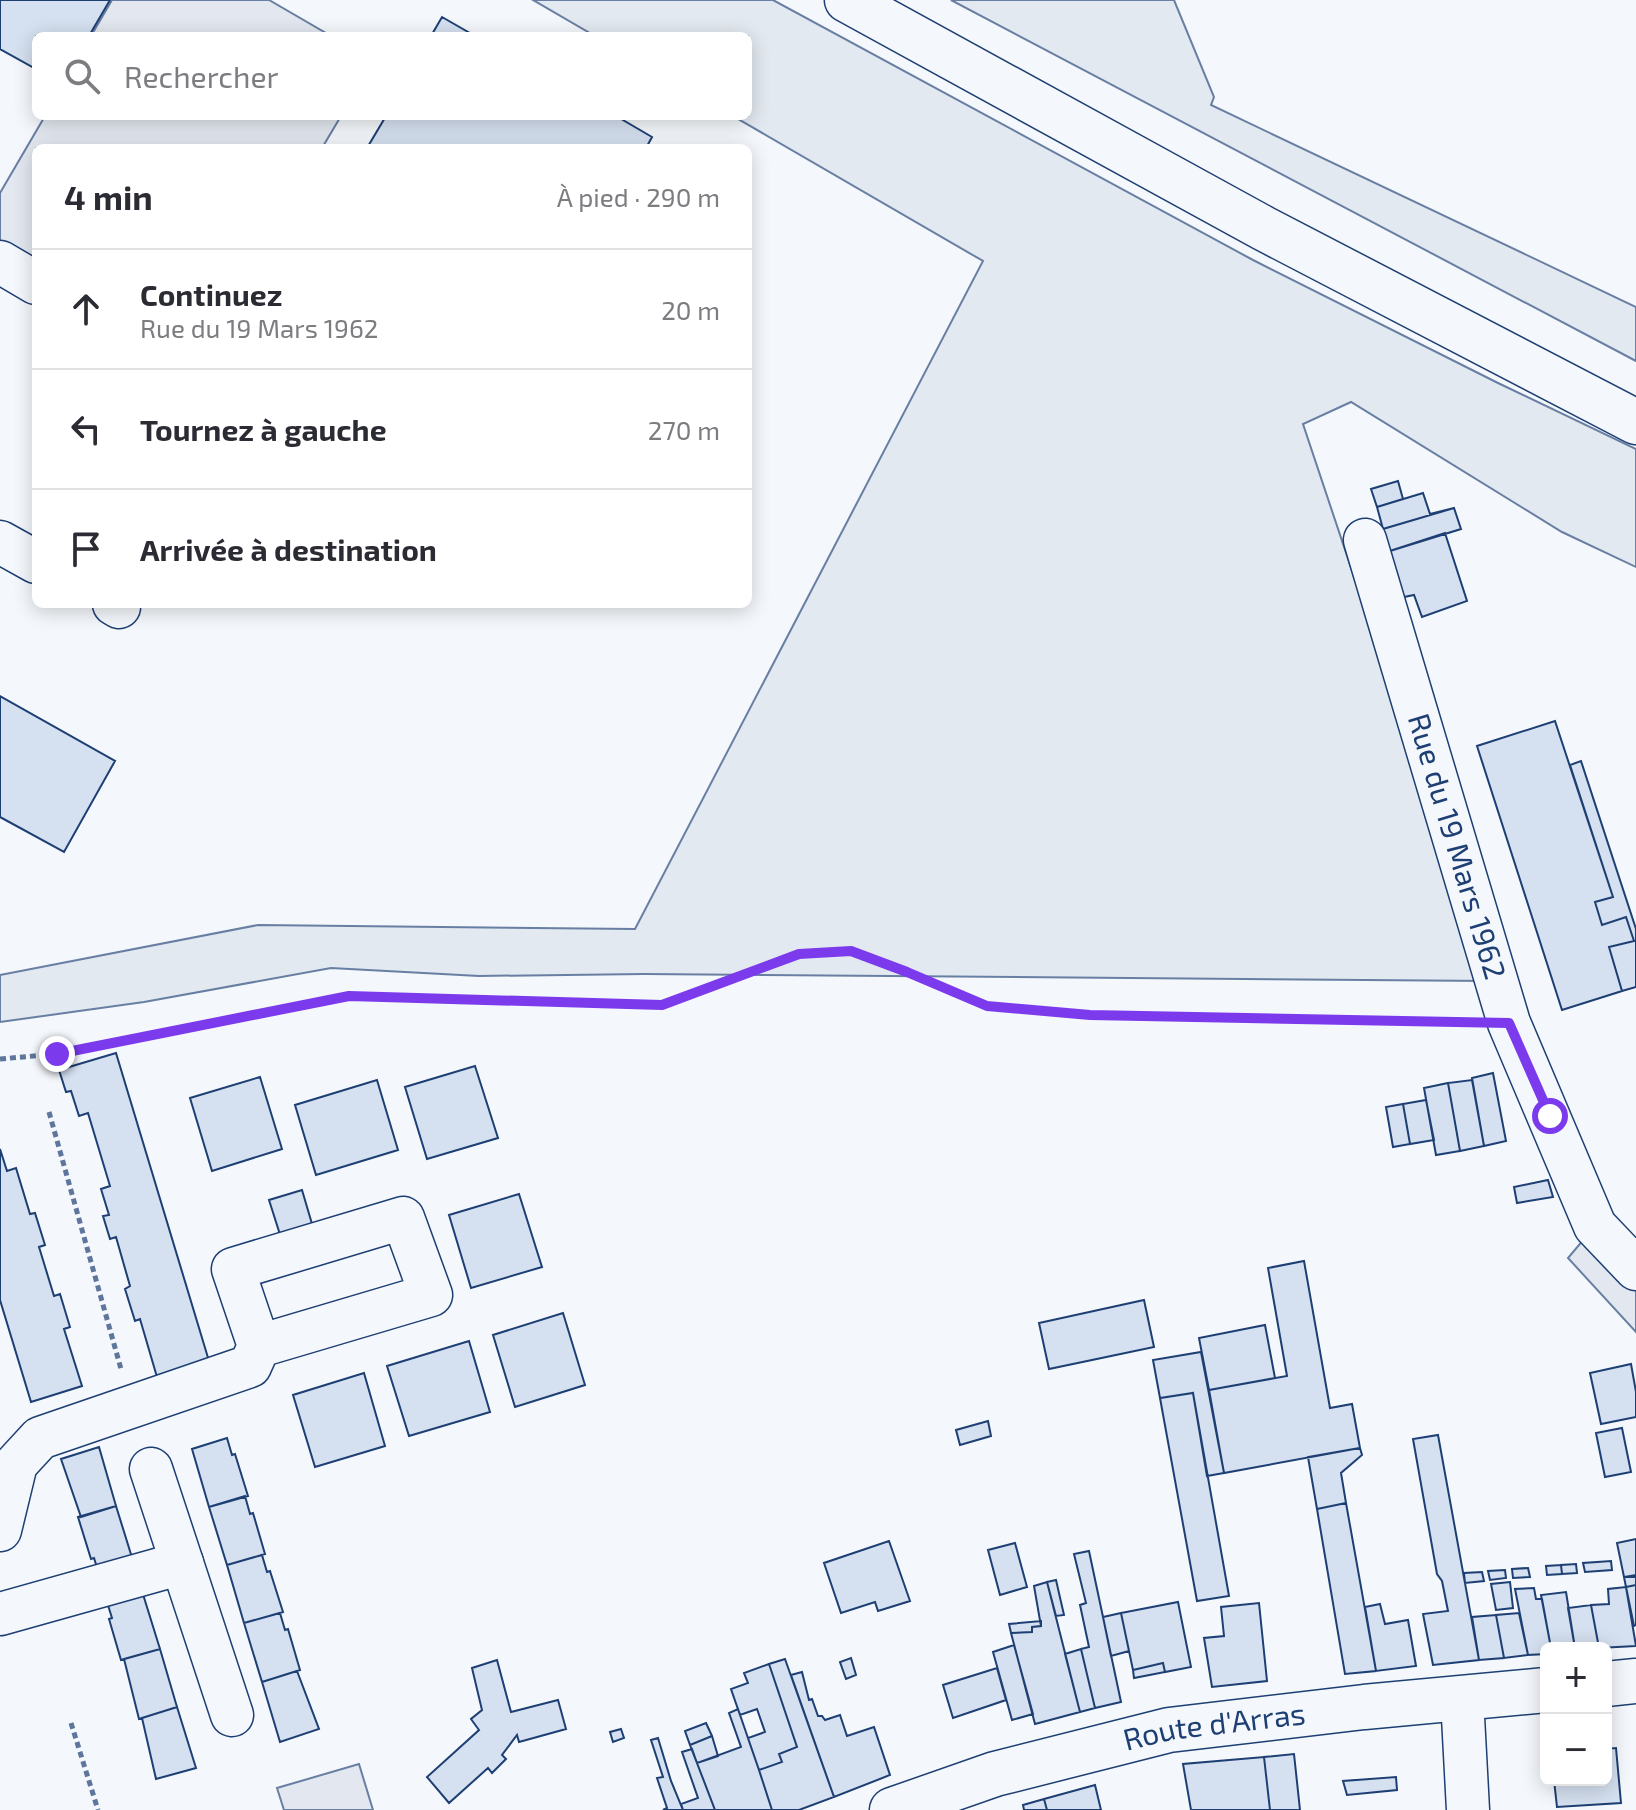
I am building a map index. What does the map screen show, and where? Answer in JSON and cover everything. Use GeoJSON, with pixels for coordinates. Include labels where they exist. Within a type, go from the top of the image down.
{"type":"FeatureCollection","features":[{"type":"Feature","properties":{"kind":"main road"},"geometry":{"type":"LineString","coordinates":[[847,0],[1263,228],[1636,422]]}},
{"type":"Feature","properties":{"kind":"main road"},"geometry":{"type":"LineString","coordinates":[[1612,1683],[1636,1681]]}},
{"type":"Feature","properties":{"kind":"main road","name":"Route d'Arras"},"geometry":{"type":"LineString","coordinates":[[892,1810],[995,1774],[1169,1730],[1540,1691]]}},
{"type":"Feature","properties":{"kind":"street"},"geometry":{"type":"LineString","coordinates":[[0,262],[32,281]]}},
{"type":"Feature","properties":{"kind":"street","name":"Rue du 19 Mars 1962"},"geometry":{"type":"LineString","coordinates":[[1365,540],[1509,1023],[1595,1226],[1636,1269]]}},
{"type":"Feature","properties":{"kind":"street"},"geometry":{"type":"LineString","coordinates":[[0,542],[32,560]]}},
{"type":"Feature","properties":{"kind":"street"},"geometry":{"type":"LineString","coordinates":[[0,1530],[16,1464],[40,1438],[250,1366],[259,1346]]}},
{"type":"Feature","properties":{"kind":"street"},"geometry":{"type":"LineString","coordinates":[[151,1469],[232,1715]]}},
{"type":"Feature","properties":{"kind":"street"},"geometry":{"type":"LineString","coordinates":[[0,1614],[182,1563]]}},
{"type":"Feature","properties":{"kind":"street"},"geometry":{"type":"LineString","coordinates":[[1462,1698],[1468,1810]]}},
{"type":"Feature","properties":{"kind":"path"},"geometry":{"type":"LineString","coordinates":[[0,1059],[57,1054],[349,996],[662,1005],[799,954],[851,951],[987,1006],[1090,1015],[1509,1023]]}},
{"type":"Feature","properties":{"kind":"path"},"geometry":{"type":"LineString","coordinates":[[49,1112],[132,1408]]}},
{"type":"Feature","properties":{"kind":"path"},"geometry":{"type":"LineString","coordinates":[[71,1723],[98,1810]]}},
{"type":"Feature","properties":{"kind":"shaded area"},"geometry":{"type":"Polygon","coordinates":[[[112,0],[269,0],[324,32],[93,32],[112,0]]]}},
{"type":"Feature","properties":{"kind":"shaded area"},"geometry":{"type":"Polygon","coordinates":[[[533,0],[773,0],[1253,260],[1636,449],[1636,567],[1562,532],[1351,402],[1303,424],[1489,981],[644,974],[479,976],[331,968],[144,1002],[0,1022],[0,975],[258,925],[635,929],[983,261],[740,120],[752,120],[752,32],[588,32],[533,0]]]}},
{"type":"Feature","properties":{"kind":"shaded area"},"geometry":{"type":"Polygon","coordinates":[[[951,0],[1174,0],[1214,97],[1211,105],[1636,307],[1636,361],[951,0]]]}},
{"type":"Feature","properties":{"kind":"shaded area"},"geometry":{"type":"Polygon","coordinates":[[[43,120],[339,120],[324,144],[32,144],[32,264],[0,246],[0,193],[43,120]]]}},
{"type":"Feature","properties":{"kind":"shaded area"},"geometry":{"type":"Polygon","coordinates":[[[1595,1226],[1636,1269],[1636,1332],[1568,1258],[1595,1226]]]}},
{"type":"Feature","properties":{"kind":"shaded area"},"geometry":{"type":"Polygon","coordinates":[[[359,1764],[373,1810],[284,1810],[277,1788],[359,1764]]]}},
{"type":"Feature","properties":{"kind":"building"},"geometry":{"type":"Polygon","coordinates":[[[0,0],[110,0],[91,32],[32,32],[32,67],[0,49],[0,0]]]}},
{"type":"Feature","properties":{"kind":"building"},"geometry":{"type":"Polygon","coordinates":[[[442,17],[468,32],[433,32],[442,17]]]}},
{"type":"Feature","properties":{"kind":"building"},"geometry":{"type":"Polygon","coordinates":[[[384,120],[623,120],[652,137],[648,144],[369,144],[384,120]]]}},
{"type":"Feature","properties":{"kind":"building"},"geometry":{"type":"Polygon","coordinates":[[[1398,481],[1403,499],[1377,507],[1371,489],[1398,481]]]}},
{"type":"Feature","properties":{"kind":"building"},"geometry":{"type":"Polygon","coordinates":[[[1423,493],[1430,514],[1454,508],[1383,529],[1377,507],[1423,493]]]}},
{"type":"Feature","properties":{"kind":"building"},"geometry":{"type":"Polygon","coordinates":[[[1454,508],[1461,529],[1390,551],[1383,529],[1454,508]]]}},
{"type":"Feature","properties":{"kind":"building"},"geometry":{"type":"Polygon","coordinates":[[[1445,533],[1467,601],[1422,617],[1414,595],[1404,597],[1390,551],[1445,533]]]}},
{"type":"Feature","properties":{"kind":"building"},"geometry":{"type":"Polygon","coordinates":[[[0,696],[115,761],[64,852],[0,817],[0,696]]]}},
{"type":"Feature","properties":{"kind":"building"},"geometry":{"type":"Polygon","coordinates":[[[1555,721],[1613,897],[1595,902],[1602,925],[1626,917],[1634,941],[1609,947],[1622,991],[1562,1010],[1477,746],[1555,721]]]}},
{"type":"Feature","properties":{"kind":"building"},"geometry":{"type":"Polygon","coordinates":[[[1581,761],[1636,929],[1636,987],[1622,991],[1609,947],[1634,941],[1626,917],[1602,925],[1595,902],[1613,897],[1570,765],[1581,761]]]}},
{"type":"Feature","properties":{"kind":"building"},"geometry":{"type":"Polygon","coordinates":[[[116,1053],[209,1361],[157,1377],[140,1319],[135,1321],[125,1289],[130,1286],[116,1237],[110,1239],[103,1216],[109,1215],[101,1189],[110,1186],[88,1113],[79,1116],[71,1091],[66,1092],[59,1070],[116,1053]]]}},
{"type":"Feature","properties":{"kind":"building"},"geometry":{"type":"Polygon","coordinates":[[[475,1066],[498,1138],[427,1159],[405,1087],[475,1066]]]}},
{"type":"Feature","properties":{"kind":"building"},"geometry":{"type":"Polygon","coordinates":[[[1493,1073],[1506,1141],[1484,1146],[1472,1078],[1493,1073]]]}},
{"type":"Feature","properties":{"kind":"building"},"geometry":{"type":"Polygon","coordinates":[[[260,1077],[282,1149],[212,1171],[190,1098],[260,1077]]]}},
{"type":"Feature","properties":{"kind":"building"},"geometry":{"type":"Polygon","coordinates":[[[377,1080],[398,1150],[316,1175],[295,1105],[377,1080]]]}},
{"type":"Feature","properties":{"kind":"building"},"geometry":{"type":"Polygon","coordinates":[[[1472,1080],[1484,1146],[1460,1151],[1448,1083],[1472,1080]]]}},
{"type":"Feature","properties":{"kind":"building"},"geometry":{"type":"Polygon","coordinates":[[[1448,1083],[1460,1151],[1436,1155],[1424,1088],[1448,1083]]]}},
{"type":"Feature","properties":{"kind":"building"},"geometry":{"type":"Polygon","coordinates":[[[1426,1100],[1434,1140],[1410,1144],[1403,1104],[1426,1100]]]}},
{"type":"Feature","properties":{"kind":"building"},"geometry":{"type":"Polygon","coordinates":[[[1403,1104],[1410,1144],[1393,1147],[1386,1107],[1403,1104]]]}},
{"type":"Feature","properties":{"kind":"building"},"geometry":{"type":"Polygon","coordinates":[[[0,1149],[7,1171],[16,1168],[30,1214],[35,1213],[45,1245],[39,1247],[54,1296],[60,1294],[70,1327],[64,1329],[82,1386],[31,1402],[0,1300],[0,1149]]]}},
{"type":"Feature","properties":{"kind":"building"},"geometry":{"type":"Polygon","coordinates":[[[1548,1180],[1553,1197],[1517,1203],[1514,1187],[1548,1180]]]}},
{"type":"Feature","properties":{"kind":"building"},"geometry":{"type":"Polygon","coordinates":[[[302,1190],[315,1234],[283,1244],[269,1200],[302,1190]]]}},
{"type":"Feature","properties":{"kind":"building"},"geometry":{"type":"Polygon","coordinates":[[[519,1194],[542,1267],[471,1288],[449,1215],[519,1194]]]}},
{"type":"Feature","properties":{"kind":"building"},"geometry":{"type":"Polygon","coordinates":[[[1304,1261],[1330,1408],[1352,1404],[1360,1448],[1224,1473],[1209,1390],[1287,1376],[1268,1268],[1304,1261]]]}},
{"type":"Feature","properties":{"kind":"building"},"geometry":{"type":"Polygon","coordinates":[[[1144,1300],[1154,1347],[1049,1369],[1039,1323],[1144,1300]]]}},
{"type":"Feature","properties":{"kind":"building"},"geometry":{"type":"Polygon","coordinates":[[[563,1313],[585,1385],[515,1407],[493,1335],[563,1313]]]}},
{"type":"Feature","properties":{"kind":"building"},"geometry":{"type":"Polygon","coordinates":[[[1265,1325],[1275,1378],[1209,1390],[1199,1338],[1265,1325]]]}},
{"type":"Feature","properties":{"kind":"building"},"geometry":{"type":"Polygon","coordinates":[[[469,1341],[490,1412],[409,1436],[387,1366],[469,1341]]]}},
{"type":"Feature","properties":{"kind":"building"},"geometry":{"type":"Polygon","coordinates":[[[1201,1352],[1224,1473],[1207,1476],[1193,1393],[1160,1398],[1153,1360],[1201,1352]]]}},
{"type":"Feature","properties":{"kind":"building"},"geometry":{"type":"Polygon","coordinates":[[[1631,1364],[1636,1417],[1601,1424],[1590,1373],[1631,1364]]]}},
{"type":"Feature","properties":{"kind":"building"},"geometry":{"type":"Polygon","coordinates":[[[364,1373],[385,1446],[315,1467],[293,1395],[364,1373]]]}},
{"type":"Feature","properties":{"kind":"building"},"geometry":{"type":"Polygon","coordinates":[[[1193,1393],[1229,1596],[1197,1601],[1160,1398],[1193,1393]]]}},
{"type":"Feature","properties":{"kind":"building"},"geometry":{"type":"Polygon","coordinates":[[[988,1421],[991,1436],[960,1445],[956,1430],[988,1421]]]}},
{"type":"Feature","properties":{"kind":"building"},"geometry":{"type":"Polygon","coordinates":[[[1622,1428],[1631,1472],[1605,1477],[1596,1433],[1622,1428]]]}},
{"type":"Feature","properties":{"kind":"building"},"geometry":{"type":"Polygon","coordinates":[[[1438,1435],[1479,1660],[1433,1665],[1423,1614],[1448,1611],[1442,1581],[1437,1574],[1413,1439],[1438,1435]]]}},
{"type":"Feature","properties":{"kind":"building"},"geometry":{"type":"Polygon","coordinates":[[[227,1438],[248,1496],[209,1507],[192,1449],[227,1438]]]}},
{"type":"Feature","properties":{"kind":"building"},"geometry":{"type":"Polygon","coordinates":[[[99,1447],[116,1506],[81,1517],[61,1459],[99,1447]]]}},
{"type":"Feature","properties":{"kind":"building"},"geometry":{"type":"Polygon","coordinates":[[[1360,1448],[1362,1455],[1341,1473],[1346,1503],[1317,1509],[1308,1457],[1360,1448]]]}},
{"type":"Feature","properties":{"kind":"building"},"geometry":{"type":"Polygon","coordinates":[[[245,1496],[265,1554],[227,1565],[209,1507],[245,1496]]]}},
{"type":"Feature","properties":{"kind":"building"},"geometry":{"type":"Polygon","coordinates":[[[1346,1503],[1376,1671],[1345,1674],[1317,1509],[1346,1503]]]}},
{"type":"Feature","properties":{"kind":"building"},"geometry":{"type":"Polygon","coordinates":[[[116,1506],[134,1564],[99,1574],[78,1517],[116,1506]]]}},
{"type":"Feature","properties":{"kind":"building"},"geometry":{"type":"Polygon","coordinates":[[[1636,1539],[1636,1577],[1624,1577],[1617,1543],[1636,1539]]]}},
{"type":"Feature","properties":{"kind":"building"},"geometry":{"type":"Polygon","coordinates":[[[889,1541],[910,1601],[878,1611],[875,1602],[841,1613],[824,1563],[889,1541]]]}},
{"type":"Feature","properties":{"kind":"building"},"geometry":{"type":"Polygon","coordinates":[[[1015,1543],[1027,1587],[1000,1595],[988,1550],[1015,1543]]]}},
{"type":"Feature","properties":{"kind":"building"},"geometry":{"type":"Polygon","coordinates":[[[1089,1551],[1121,1702],[1095,1708],[1081,1649],[1089,1647],[1080,1605],[1086,1603],[1074,1554],[1089,1551]]]}},
{"type":"Feature","properties":{"kind":"building"},"geometry":{"type":"Polygon","coordinates":[[[262,1555],[283,1612],[244,1623],[227,1565],[262,1555]]]}},
{"type":"Feature","properties":{"kind":"building"},"geometry":{"type":"Polygon","coordinates":[[[1611,1561],[1612,1570],[1585,1572],[1583,1563],[1611,1561]]]}},
{"type":"Feature","properties":{"kind":"building"},"geometry":{"type":"Polygon","coordinates":[[[1576,1564],[1577,1573],[1562,1574],[1561,1565],[1576,1564]]]}},
{"type":"Feature","properties":{"kind":"building"},"geometry":{"type":"Polygon","coordinates":[[[1561,1565],[1562,1574],[1547,1575],[1546,1566],[1561,1565]]]}},
{"type":"Feature","properties":{"kind":"building"},"geometry":{"type":"Polygon","coordinates":[[[1528,1568],[1530,1577],[1513,1578],[1512,1569],[1528,1568]]]}},
{"type":"Feature","properties":{"kind":"building"},"geometry":{"type":"Polygon","coordinates":[[[1505,1570],[1506,1578],[1490,1580],[1488,1571],[1505,1570]]]}},
{"type":"Feature","properties":{"kind":"building"},"geometry":{"type":"Polygon","coordinates":[[[1482,1572],[1484,1581],[1465,1583],[1464,1573],[1482,1572]]]}},
{"type":"Feature","properties":{"kind":"building"},"geometry":{"type":"Polygon","coordinates":[[[1636,1575],[1636,1585],[1626,1587],[1624,1577],[1636,1575]]]}},
{"type":"Feature","properties":{"kind":"building"},"geometry":{"type":"Polygon","coordinates":[[[1056,1580],[1064,1615],[1056,1616],[1047,1582],[1056,1580]]]}},
{"type":"Feature","properties":{"kind":"building"},"geometry":{"type":"Polygon","coordinates":[[[1047,1582],[1080,1712],[1035,1724],[1011,1633],[1032,1632],[1032,1627],[1041,1626],[1034,1586],[1047,1582]]]}},
{"type":"Feature","properties":{"kind":"building"},"geometry":{"type":"Polygon","coordinates":[[[1510,1582],[1513,1608],[1496,1610],[1491,1584],[1510,1582]]]}},
{"type":"Feature","properties":{"kind":"building"},"geometry":{"type":"Polygon","coordinates":[[[1636,1585],[1636,1625],[1634,1626],[1626,1587],[1636,1585]]]}},
{"type":"Feature","properties":{"kind":"building"},"geometry":{"type":"Polygon","coordinates":[[[1626,1587],[1636,1646],[1612,1647],[1612,1642],[1598,1642],[1591,1605],[1609,1604],[1608,1589],[1626,1587]]]}},
{"type":"Feature","properties":{"kind":"building"},"geometry":{"type":"Polygon","coordinates":[[[1534,1588],[1536,1599],[1542,1599],[1550,1642],[1540,1642],[1540,1654],[1528,1655],[1515,1589],[1534,1588]]]}},
{"type":"Feature","properties":{"kind":"building"},"geometry":{"type":"Polygon","coordinates":[[[142,1591],[160,1649],[121,1660],[107,1602],[142,1591]]]}},
{"type":"Feature","properties":{"kind":"building"},"geometry":{"type":"Polygon","coordinates":[[[1566,1592],[1574,1642],[1550,1642],[1541,1595],[1566,1592]]]}},
{"type":"Feature","properties":{"kind":"building"},"geometry":{"type":"Polygon","coordinates":[[[1178,1602],[1191,1667],[1165,1672],[1163,1663],[1133,1670],[1121,1613],[1178,1602]]]}},
{"type":"Feature","properties":{"kind":"building"},"geometry":{"type":"Polygon","coordinates":[[[1259,1603],[1267,1681],[1212,1687],[1204,1638],[1224,1636],[1221,1607],[1259,1603]]]}},
{"type":"Feature","properties":{"kind":"building"},"geometry":{"type":"Polygon","coordinates":[[[1380,1604],[1385,1624],[1408,1620],[1416,1666],[1376,1671],[1365,1607],[1380,1604]]]}},
{"type":"Feature","properties":{"kind":"building"},"geometry":{"type":"Polygon","coordinates":[[[1591,1605],[1598,1642],[1574,1642],[1568,1608],[1591,1605]]]}},
{"type":"Feature","properties":{"kind":"building"},"geometry":{"type":"Polygon","coordinates":[[[280,1613],[300,1670],[262,1682],[244,1623],[280,1613]]]}},
{"type":"Feature","properties":{"kind":"building"},"geometry":{"type":"Polygon","coordinates":[[[1121,1613],[1129,1651],[1111,1656],[1103,1617],[1121,1613]]]}},
{"type":"Feature","properties":{"kind":"building"},"geometry":{"type":"Polygon","coordinates":[[[1519,1613],[1528,1655],[1504,1658],[1496,1615],[1519,1613]]]}},
{"type":"Feature","properties":{"kind":"building"},"geometry":{"type":"Polygon","coordinates":[[[1496,1615],[1504,1658],[1479,1660],[1472,1617],[1496,1615]]]}},
{"type":"Feature","properties":{"kind":"building"},"geometry":{"type":"Polygon","coordinates":[[[1041,1621],[1041,1626],[1032,1627],[1032,1632],[1011,1633],[1009,1624],[1041,1621]]]}},
{"type":"Feature","properties":{"kind":"building"},"geometry":{"type":"Polygon","coordinates":[[[1014,1645],[1033,1714],[1012,1720],[993,1652],[1014,1645]]]}},
{"type":"Feature","properties":{"kind":"building"},"geometry":{"type":"Polygon","coordinates":[[[160,1649],[177,1707],[139,1719],[124,1659],[160,1649]]]}},
{"type":"Feature","properties":{"kind":"building"},"geometry":{"type":"Polygon","coordinates":[[[1081,1649],[1095,1708],[1080,1712],[1065,1654],[1081,1649]]]}},
{"type":"Feature","properties":{"kind":"building"},"geometry":{"type":"Polygon","coordinates":[[[851,1658],[856,1675],[846,1679],[840,1662],[851,1658]]]}},
{"type":"Feature","properties":{"kind":"building"},"geometry":{"type":"Polygon","coordinates":[[[785,1659],[834,1797],[799,1810],[772,1810],[759,1770],[782,1762],[779,1754],[797,1747],[769,1664],[785,1659]]]}},
{"type":"Feature","properties":{"kind":"building"},"geometry":{"type":"Polygon","coordinates":[[[497,1660],[511,1712],[558,1700],[566,1729],[519,1742],[517,1735],[502,1755],[506,1759],[492,1773],[488,1768],[449,1803],[427,1777],[479,1730],[471,1719],[482,1710],[472,1668],[497,1660]]]}},
{"type":"Feature","properties":{"kind":"building"},"geometry":{"type":"Polygon","coordinates":[[[1163,1663],[1165,1672],[1134,1678],[1133,1670],[1163,1663]]]}},
{"type":"Feature","properties":{"kind":"building"},"geometry":{"type":"Polygon","coordinates":[[[769,1664],[797,1747],[779,1754],[782,1762],[759,1770],[748,1738],[765,1732],[757,1709],[740,1715],[731,1689],[748,1683],[744,1673],[769,1664]]]}},
{"type":"Feature","properties":{"kind":"building"},"geometry":{"type":"Polygon","coordinates":[[[997,1668],[1006,1700],[953,1718],[943,1685],[997,1668]]]}},
{"type":"Feature","properties":{"kind":"building"},"geometry":{"type":"Polygon","coordinates":[[[297,1671],[319,1729],[280,1742],[262,1682],[297,1671]]]}},
{"type":"Feature","properties":{"kind":"building"},"geometry":{"type":"Polygon","coordinates":[[[802,1672],[809,1700],[812,1699],[818,1716],[825,1720],[840,1715],[847,1736],[874,1727],[890,1775],[834,1797],[791,1675],[802,1672]]]}},
{"type":"Feature","properties":{"kind":"building"},"geometry":{"type":"Polygon","coordinates":[[[177,1707],[196,1768],[156,1779],[142,1718],[177,1707]]]}},
{"type":"Feature","properties":{"kind":"building"},"geometry":{"type":"Polygon","coordinates":[[[738,1709],[772,1810],[715,1810],[697,1763],[741,1747],[729,1713],[738,1709]]]}},
{"type":"Feature","properties":{"kind":"building"},"geometry":{"type":"Polygon","coordinates":[[[706,1723],[712,1736],[690,1745],[685,1731],[706,1723]]]}},
{"type":"Feature","properties":{"kind":"building"},"geometry":{"type":"Polygon","coordinates":[[[621,1729],[624,1738],[613,1742],[610,1732],[621,1729]]]}},
{"type":"Feature","properties":{"kind":"building"},"geometry":{"type":"Polygon","coordinates":[[[712,1736],[718,1756],[697,1763],[690,1745],[712,1736]]]}},
{"type":"Feature","properties":{"kind":"building"},"geometry":{"type":"Polygon","coordinates":[[[658,1738],[683,1810],[663,1810],[667,1808],[657,1778],[663,1777],[651,1740],[658,1738]]]}},
{"type":"Feature","properties":{"kind":"building"},"geometry":{"type":"Polygon","coordinates":[[[1612,1748],[1616,1748],[1621,1803],[1557,1807],[1555,1786],[1612,1786],[1612,1748]]]}},
{"type":"Feature","properties":{"kind":"building"},"geometry":{"type":"Polygon","coordinates":[[[692,1749],[715,1810],[683,1810],[681,1804],[698,1798],[682,1752],[692,1749]]]}},
{"type":"Feature","properties":{"kind":"building"},"geometry":{"type":"Polygon","coordinates":[[[1294,1754],[1300,1810],[1270,1810],[1264,1757],[1294,1754]]]}},
{"type":"Feature","properties":{"kind":"building"},"geometry":{"type":"Polygon","coordinates":[[[1264,1757],[1270,1810],[1191,1810],[1183,1764],[1264,1757]]]}},
{"type":"Feature","properties":{"kind":"building"},"geometry":{"type":"Polygon","coordinates":[[[1396,1777],[1397,1790],[1347,1795],[1343,1781],[1396,1777]]]}},
{"type":"Feature","properties":{"kind":"building"},"geometry":{"type":"Polygon","coordinates":[[[1095,1785],[1101,1810],[1047,1810],[1044,1799],[1095,1785]]]}},
{"type":"Feature","properties":{"kind":"building"},"geometry":{"type":"Polygon","coordinates":[[[1044,1799],[1047,1810],[1024,1810],[1023,1805],[1044,1799]]]}},
{"type":"Feature","properties":{"kind":"route"},"geometry":{"type":"LineString","coordinates":[[57,1054],[349,996],[662,1005],[799,954],[851,951],[987,1006],[1090,1015],[1509,1023],[1550,1116]]}}]}
